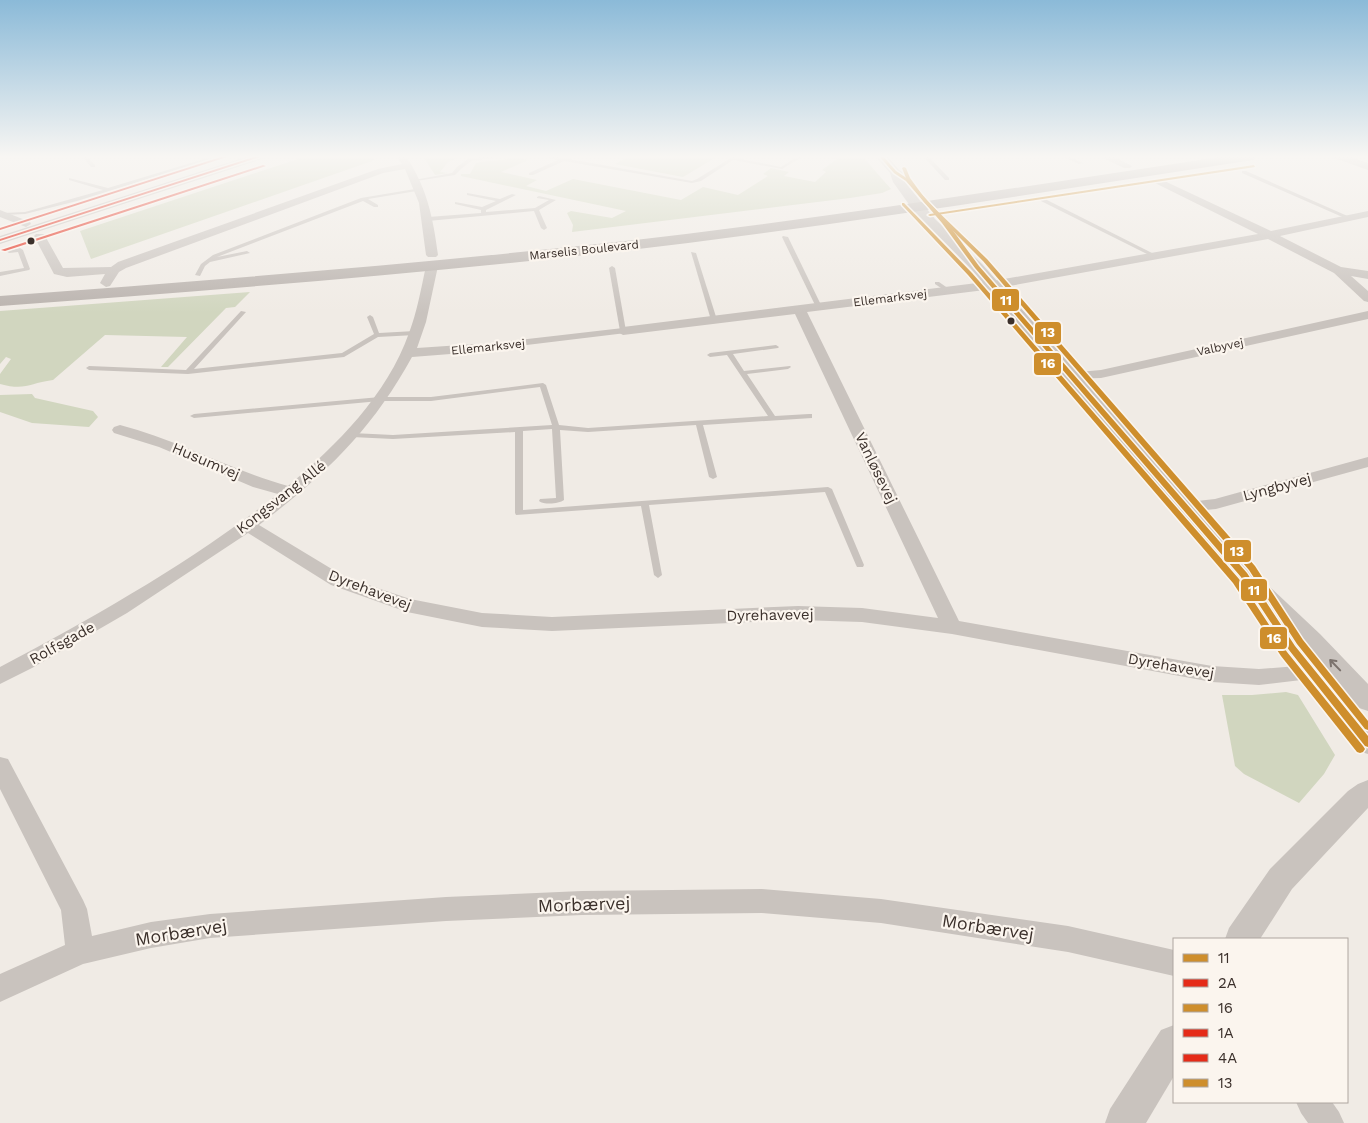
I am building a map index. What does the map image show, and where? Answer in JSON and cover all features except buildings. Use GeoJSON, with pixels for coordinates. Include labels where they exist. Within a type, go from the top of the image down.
{"type":"FeatureCollection","features":[{"type":"Feature","properties":{"kind":"main road","name":"Marselis Boulevard"},"geometry":{"type":"LineString","coordinates":[[0,302],[432,261],[699,226],[855,208]]}},
{"type":"Feature","properties":{"kind":"main road","name":"Marselis Boulevard"},"geometry":{"type":"LineString","coordinates":[[0,290],[110,276],[198,275],[432,261]]}},
{"type":"Feature","properties":{"kind":"street"},"geometry":{"type":"LineString","coordinates":[[0,232],[76,208]]}},
{"type":"Feature","properties":{"kind":"street"},"geometry":{"type":"LineString","coordinates":[[0,240],[98,208]]}},
{"type":"Feature","properties":{"kind":"street"},"geometry":{"type":"LineString","coordinates":[[40,236],[58,271],[110,276],[284,208]]}},
{"type":"Feature","properties":{"kind":"street","name":"Kongsvang Allé"},"geometry":{"type":"LineString","coordinates":[[123,608],[247,525],[292,492],[323,466],[352,435],[380,399],[408,353],[415,333],[432,261],[428,219],[425,208]]}},
{"type":"Feature","properties":{"kind":"street"},"geometry":{"type":"LineString","coordinates":[[926,208],[1244,575],[1311,640],[1368,701]]}},
{"type":"Feature","properties":{"kind":"street"},"geometry":{"type":"LineString","coordinates":[[1214,208],[1338,270],[1368,298]]}},
{"type":"Feature","properties":{"kind":"street"},"geometry":{"type":"LineString","coordinates":[[1,214],[26,224]]}},
{"type":"Feature","properties":{"kind":"street","name":"Ellemarksvej"},"geometry":{"type":"LineString","coordinates":[[408,353],[476,348],[993,286],[1270,236],[1368,214]]}},
{"type":"Feature","properties":{"kind":"street"},"geometry":{"type":"LineString","coordinates":[[1338,270],[1368,274]]}},
{"type":"Feature","properties":{"kind":"street","name":"Vanløsevej"},"geometry":{"type":"LineString","coordinates":[[799,309],[952,626]]}},
{"type":"Feature","properties":{"kind":"street","name":"Valbyvej"},"geometry":{"type":"LineString","coordinates":[[1072,376],[1101,374],[1368,315]]}},
{"type":"Feature","properties":{"kind":"street","name":"Husumvej"},"geometry":{"type":"LineString","coordinates":[[120,430],[165,444],[259,483],[292,492]]}},
{"type":"Feature","properties":{"kind":"street","name":"Lyngbyvej"},"geometry":{"type":"LineString","coordinates":[[1185,507],[1216,504],[1368,462]]}},
{"type":"Feature","properties":{"kind":"street","name":"Dyrehavevej"},"geometry":{"type":"LineString","coordinates":[[247,525],[338,581],[407,606],[482,620],[552,624],[798,613],[862,615],[952,626],[1212,674],[1258,677],[1310,673]]}},
{"type":"Feature","properties":{"kind":"street"},"geometry":{"type":"LineString","coordinates":[[1244,575],[1310,673],[1368,743]]}},
{"type":"Feature","properties":{"kind":"street","name":"Rolfsgade"},"geometry":{"type":"LineString","coordinates":[[0,676],[123,608]]}},
{"type":"Feature","properties":{"kind":"street"},"geometry":{"type":"LineString","coordinates":[[0,766],[74,909],[80,952]]}},
{"type":"Feature","properties":{"kind":"street"},"geometry":{"type":"LineString","coordinates":[[1242,938],[1281,879],[1358,799],[1368,792]]}},
{"type":"Feature","properties":{"kind":"street","name":"Morbærvej"},"geometry":{"type":"LineString","coordinates":[[0,988],[80,952],[151,935],[220,925],[446,909],[582,903],[762,901],[881,911],[1048,936],[1154,957],[1173,963]]}},
{"type":"Feature","properties":{"kind":"street"},"geometry":{"type":"LineString","coordinates":[[1124,1123],[1173,1044]]}},
{"type":"Feature","properties":{"kind":"street"},"geometry":{"type":"LineString","coordinates":[[1313,1103],[1328,1123]]}},
{"type":"Feature","properties":{"kind":"lane"},"geometry":{"type":"LineString","coordinates":[[1,214],[25,213],[42,208]]}},
{"type":"Feature","properties":{"kind":"lane"},"geometry":{"type":"LineString","coordinates":[[198,275],[203,265],[215,256],[339,208]]}},
{"type":"Feature","properties":{"kind":"lane"},"geometry":{"type":"LineString","coordinates":[[475,208],[483,211],[488,208]]}},
{"type":"Feature","properties":{"kind":"lane"},"geometry":{"type":"LineString","coordinates":[[1060,208],[1155,256]]}},
{"type":"Feature","properties":{"kind":"lane"},"geometry":{"type":"LineString","coordinates":[[1327,208],[1349,218]]}},
{"type":"Feature","properties":{"kind":"lane"},"geometry":{"type":"LineString","coordinates":[[428,219],[483,211],[536,209],[544,228]]}},
{"type":"Feature","properties":{"kind":"lane"},"geometry":{"type":"LineString","coordinates":[[785,237],[819,307]]}},
{"type":"Feature","properties":{"kind":"lane"},"geometry":{"type":"LineString","coordinates":[[0,274],[27,269],[20,250],[8,251]]}},
{"type":"Feature","properties":{"kind":"lane"},"geometry":{"type":"LineString","coordinates":[[208,261],[246,253]]}},
{"type":"Feature","properties":{"kind":"lane"},"geometry":{"type":"LineString","coordinates":[[693,253],[714,320]]}},
{"type":"Feature","properties":{"kind":"lane"},"geometry":{"type":"LineString","coordinates":[[612,268],[623,331]]}},
{"type":"Feature","properties":{"kind":"lane"},"geometry":{"type":"LineString","coordinates":[[937,283],[949,291]]}},
{"type":"Feature","properties":{"kind":"lane"},"geometry":{"type":"LineString","coordinates":[[188,372],[243,312]]}},
{"type":"Feature","properties":{"kind":"lane"},"geometry":{"type":"LineString","coordinates":[[370,317],[377,335]]}},
{"type":"Feature","properties":{"kind":"lane"},"geometry":{"type":"LineString","coordinates":[[89,368],[188,372],[344,355],[377,335],[415,333]]}},
{"type":"Feature","properties":{"kind":"lane"},"geometry":{"type":"LineString","coordinates":[[710,355],[776,347]]}},
{"type":"Feature","properties":{"kind":"lane"},"geometry":{"type":"LineString","coordinates":[[729,353],[773,418]]}},
{"type":"Feature","properties":{"kind":"lane"},"geometry":{"type":"LineString","coordinates":[[743,373],[788,367]]}},
{"type":"Feature","properties":{"kind":"lane"},"geometry":{"type":"LineString","coordinates":[[194,416],[380,399],[431,400],[543,385],[556,427],[560,500],[543,501]]}},
{"type":"Feature","properties":{"kind":"lane"},"geometry":{"type":"LineString","coordinates":[[352,435],[393,437],[556,427],[588,430],[809,416]]}},
{"type":"Feature","properties":{"kind":"lane"},"geometry":{"type":"LineString","coordinates":[[699,423],[713,477]]}},
{"type":"Feature","properties":{"kind":"lane"},"geometry":{"type":"LineString","coordinates":[[519,429],[519,513],[828,489],[860,565]]}},
{"type":"Feature","properties":{"kind":"lane"},"geometry":{"type":"LineString","coordinates":[[645,504],[658,575]]}},
{"type":"Feature","properties":{"kind":"green space"},"geometry":{"type":"Polygon","coordinates":[[[148,208],[236,208],[91,259],[80,231],[148,208]]]}},
{"type":"Feature","properties":{"kind":"green space"},"geometry":{"type":"Polygon","coordinates":[[[614,208],[765,208],[572,232],[573,225],[567,213],[571,211],[612,218],[626,211],[614,208]]]}},
{"type":"Feature","properties":{"kind":"green space"},"geometry":{"type":"Polygon","coordinates":[[[250,292],[235,307],[226,308],[168,367],[161,367],[187,337],[105,335],[53,380],[22,387],[0,384],[0,374],[11,359],[6,357],[0,364],[0,311],[250,292]]]}},
{"type":"Feature","properties":{"kind":"green space"},"geometry":{"type":"Polygon","coordinates":[[[32,394],[35,398],[93,411],[98,417],[89,427],[32,423],[0,412],[0,395],[32,394]]]}},
{"type":"Feature","properties":{"kind":"green space"},"geometry":{"type":"Polygon","coordinates":[[[1286,692],[1298,695],[1335,755],[1324,774],[1299,803],[1244,774],[1235,766],[1222,695],[1286,692]]]}},
{"type":"Feature","properties":{"kind":"transit line","name":"4A"},"geometry":{"type":"LineString","coordinates":[[0,229],[64,208]]}},
{"type":"Feature","properties":{"kind":"transit line","name":"2A"},"geometry":{"type":"LineString","coordinates":[[0,240],[98,208]]}},
{"type":"Feature","properties":{"kind":"transit line","name":"1A"},"geometry":{"type":"LineString","coordinates":[[3,250],[132,208]]}},
{"type":"Feature","properties":{"kind":"transit line","name":"16"},"geometry":{"type":"LineString","coordinates":[[907,208],[970,274],[1236,581],[1284,654],[1360,749]]}},
{"type":"Feature","properties":{"kind":"transit line","name":"11"},"geometry":{"type":"LineString","coordinates":[[932,208],[977,267],[1244,575],[1292,648],[1368,743]]}},
{"type":"Feature","properties":{"kind":"transit line","name":"13"},"geometry":{"type":"LineString","coordinates":[[933,208],[985,260],[1252,568],[1300,642],[1368,727]]}},
{"type":"Feature","properties":{"kind":"transit line","name":"16"},"geometry":{"type":"LineString","coordinates":[[930,215],[974,208]]}}]}
